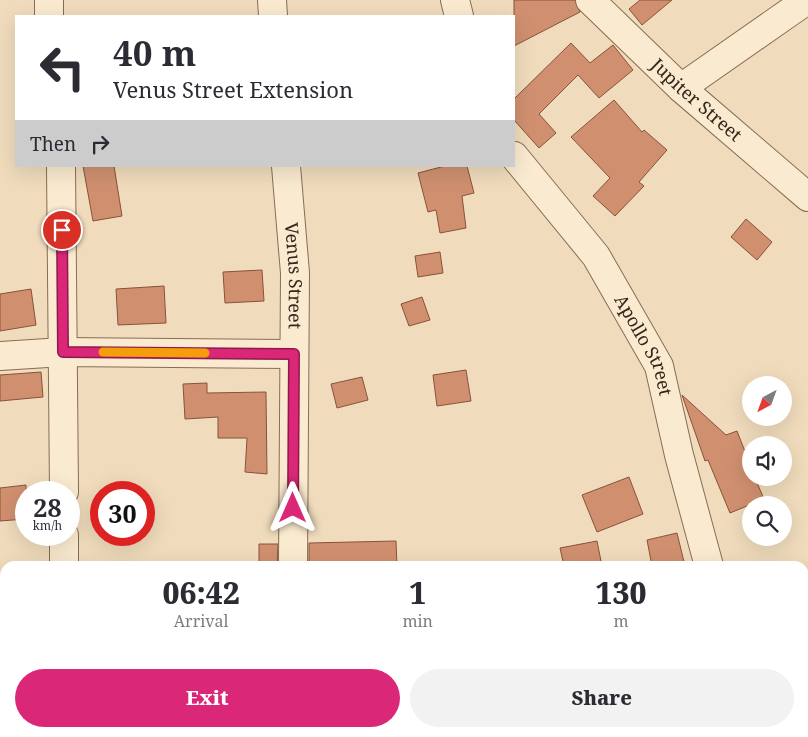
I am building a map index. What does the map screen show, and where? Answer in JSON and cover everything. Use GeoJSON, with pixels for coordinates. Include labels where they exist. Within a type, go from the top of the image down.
{"type":"FeatureCollection","features":[{"type":"Feature","properties":{"kind":"street"},"geometry":{"type":"LineString","coordinates":[[49,0],[49,15]]}},
{"type":"Feature","properties":{"kind":"street"},"geometry":{"type":"LineString","coordinates":[[272,0],[273,15]]}},
{"type":"Feature","properties":{"kind":"street"},"geometry":{"type":"LineString","coordinates":[[455,0],[459,15]]}},
{"type":"Feature","properties":{"kind":"street","name":"Jupiter Street"},"geometry":{"type":"LineString","coordinates":[[590,0],[681,88],[808,197]]}},
{"type":"Feature","properties":{"kind":"street"},"geometry":{"type":"LineString","coordinates":[[681,88],[807,0]]}},
{"type":"Feature","properties":{"kind":"street","name":"Apollo Street"},"geometry":{"type":"LineString","coordinates":[[515,157],[596,256],[659,366],[679,455],[708,561]]}},
{"type":"Feature","properties":{"kind":"street"},"geometry":{"type":"LineString","coordinates":[[60,167],[64,481]]}},
{"type":"Feature","properties":{"kind":"street","name":"Venus Street"},"geometry":{"type":"LineString","coordinates":[[286,167],[295,273],[293,561]]}},
{"type":"Feature","properties":{"kind":"street"},"geometry":{"type":"LineString","coordinates":[[0,356],[63,352],[294,354]]}},
{"type":"Feature","properties":{"kind":"street"},"geometry":{"type":"LineString","coordinates":[[64,546],[64,561]]}},
{"type":"Feature","properties":{"kind":"building"},"geometry":{"type":"Polygon","coordinates":[[[514,0],[575,0],[580,12],[515,45],[514,0]]]}},
{"type":"Feature","properties":{"kind":"building"},"geometry":{"type":"Polygon","coordinates":[[[640,0],[672,0],[642,25],[629,9],[640,0]]]}},
{"type":"Feature","properties":{"kind":"building"},"geometry":{"type":"Polygon","coordinates":[[[571,43],[590,63],[613,45],[633,70],[599,98],[578,75],[539,114],[556,133],[539,148],[515,121],[515,98],[571,43]]]}},
{"type":"Feature","properties":{"kind":"building"},"geometry":{"type":"Polygon","coordinates":[[[614,100],[642,132],[644,130],[667,150],[639,182],[644,186],[615,216],[593,196],[610,178],[571,137],[614,100]]]}},
{"type":"Feature","properties":{"kind":"building"},"geometry":{"type":"Polygon","coordinates":[[[83,167],[114,167],[122,216],[93,221],[83,167]]]}},
{"type":"Feature","properties":{"kind":"building"},"geometry":{"type":"Polygon","coordinates":[[[441,167],[467,167],[474,193],[462,196],[466,228],[440,233],[436,210],[428,212],[418,173],[441,167]]]}},
{"type":"Feature","properties":{"kind":"building"},"geometry":{"type":"Polygon","coordinates":[[[746,219],[772,242],[757,260],[731,237],[746,219]]]}},
{"type":"Feature","properties":{"kind":"building"},"geometry":{"type":"Polygon","coordinates":[[[440,252],[443,273],[418,277],[415,256],[440,252]]]}},
{"type":"Feature","properties":{"kind":"building"},"geometry":{"type":"Polygon","coordinates":[[[262,270],[264,301],[225,303],[223,272],[262,270]]]}},
{"type":"Feature","properties":{"kind":"building"},"geometry":{"type":"Polygon","coordinates":[[[164,286],[166,323],[118,325],[116,289],[164,286]]]}},
{"type":"Feature","properties":{"kind":"building"},"geometry":{"type":"Polygon","coordinates":[[[31,289],[36,325],[0,331],[0,294],[31,289]]]}},
{"type":"Feature","properties":{"kind":"building"},"geometry":{"type":"Polygon","coordinates":[[[422,297],[430,320],[409,326],[401,304],[422,297]]]}},
{"type":"Feature","properties":{"kind":"building"},"geometry":{"type":"Polygon","coordinates":[[[466,370],[471,401],[437,406],[433,375],[466,370]]]}},
{"type":"Feature","properties":{"kind":"building"},"geometry":{"type":"Polygon","coordinates":[[[41,372],[43,397],[0,401],[0,375],[41,372]]]}},
{"type":"Feature","properties":{"kind":"building"},"geometry":{"type":"Polygon","coordinates":[[[362,377],[368,400],[337,408],[331,384],[362,377]]]}},
{"type":"Feature","properties":{"kind":"building"},"geometry":{"type":"Polygon","coordinates":[[[207,383],[207,393],[266,392],[267,474],[245,472],[247,438],[218,438],[218,417],[185,419],[183,384],[207,383]]]}},
{"type":"Feature","properties":{"kind":"building"},"geometry":{"type":"Polygon","coordinates":[[[682,395],[726,435],[737,431],[742,444],[742,486],[758,486],[763,496],[742,496],[742,508],[730,513],[708,460],[705,461],[682,395]]]}},
{"type":"Feature","properties":{"kind":"building"},"geometry":{"type":"Polygon","coordinates":[[[629,477],[643,514],[597,532],[582,495],[629,477]]]}},
{"type":"Feature","properties":{"kind":"building"},"geometry":{"type":"Polygon","coordinates":[[[15,486],[15,520],[0,521],[0,488],[15,486]]]}},
{"type":"Feature","properties":{"kind":"building"},"geometry":{"type":"Polygon","coordinates":[[[677,533],[684,561],[651,561],[647,540],[677,533]]]}},
{"type":"Feature","properties":{"kind":"building"},"geometry":{"type":"Polygon","coordinates":[[[396,541],[397,561],[309,561],[309,543],[396,541]]]}},
{"type":"Feature","properties":{"kind":"building"},"geometry":{"type":"Polygon","coordinates":[[[597,541],[601,561],[563,561],[560,548],[597,541]]]}},
{"type":"Feature","properties":{"kind":"building"},"geometry":{"type":"Polygon","coordinates":[[[259,544],[278,544],[277,561],[259,561],[259,544]]]}},
{"type":"Feature","properties":{"kind":"slow traffic"},"geometry":{"type":"LineString","coordinates":[[103,352],[205,353]]}},
{"type":"Feature","properties":{"kind":"route"},"geometry":{"type":"LineString","coordinates":[[62,230],[63,352],[294,354],[293,508]]}}]}
